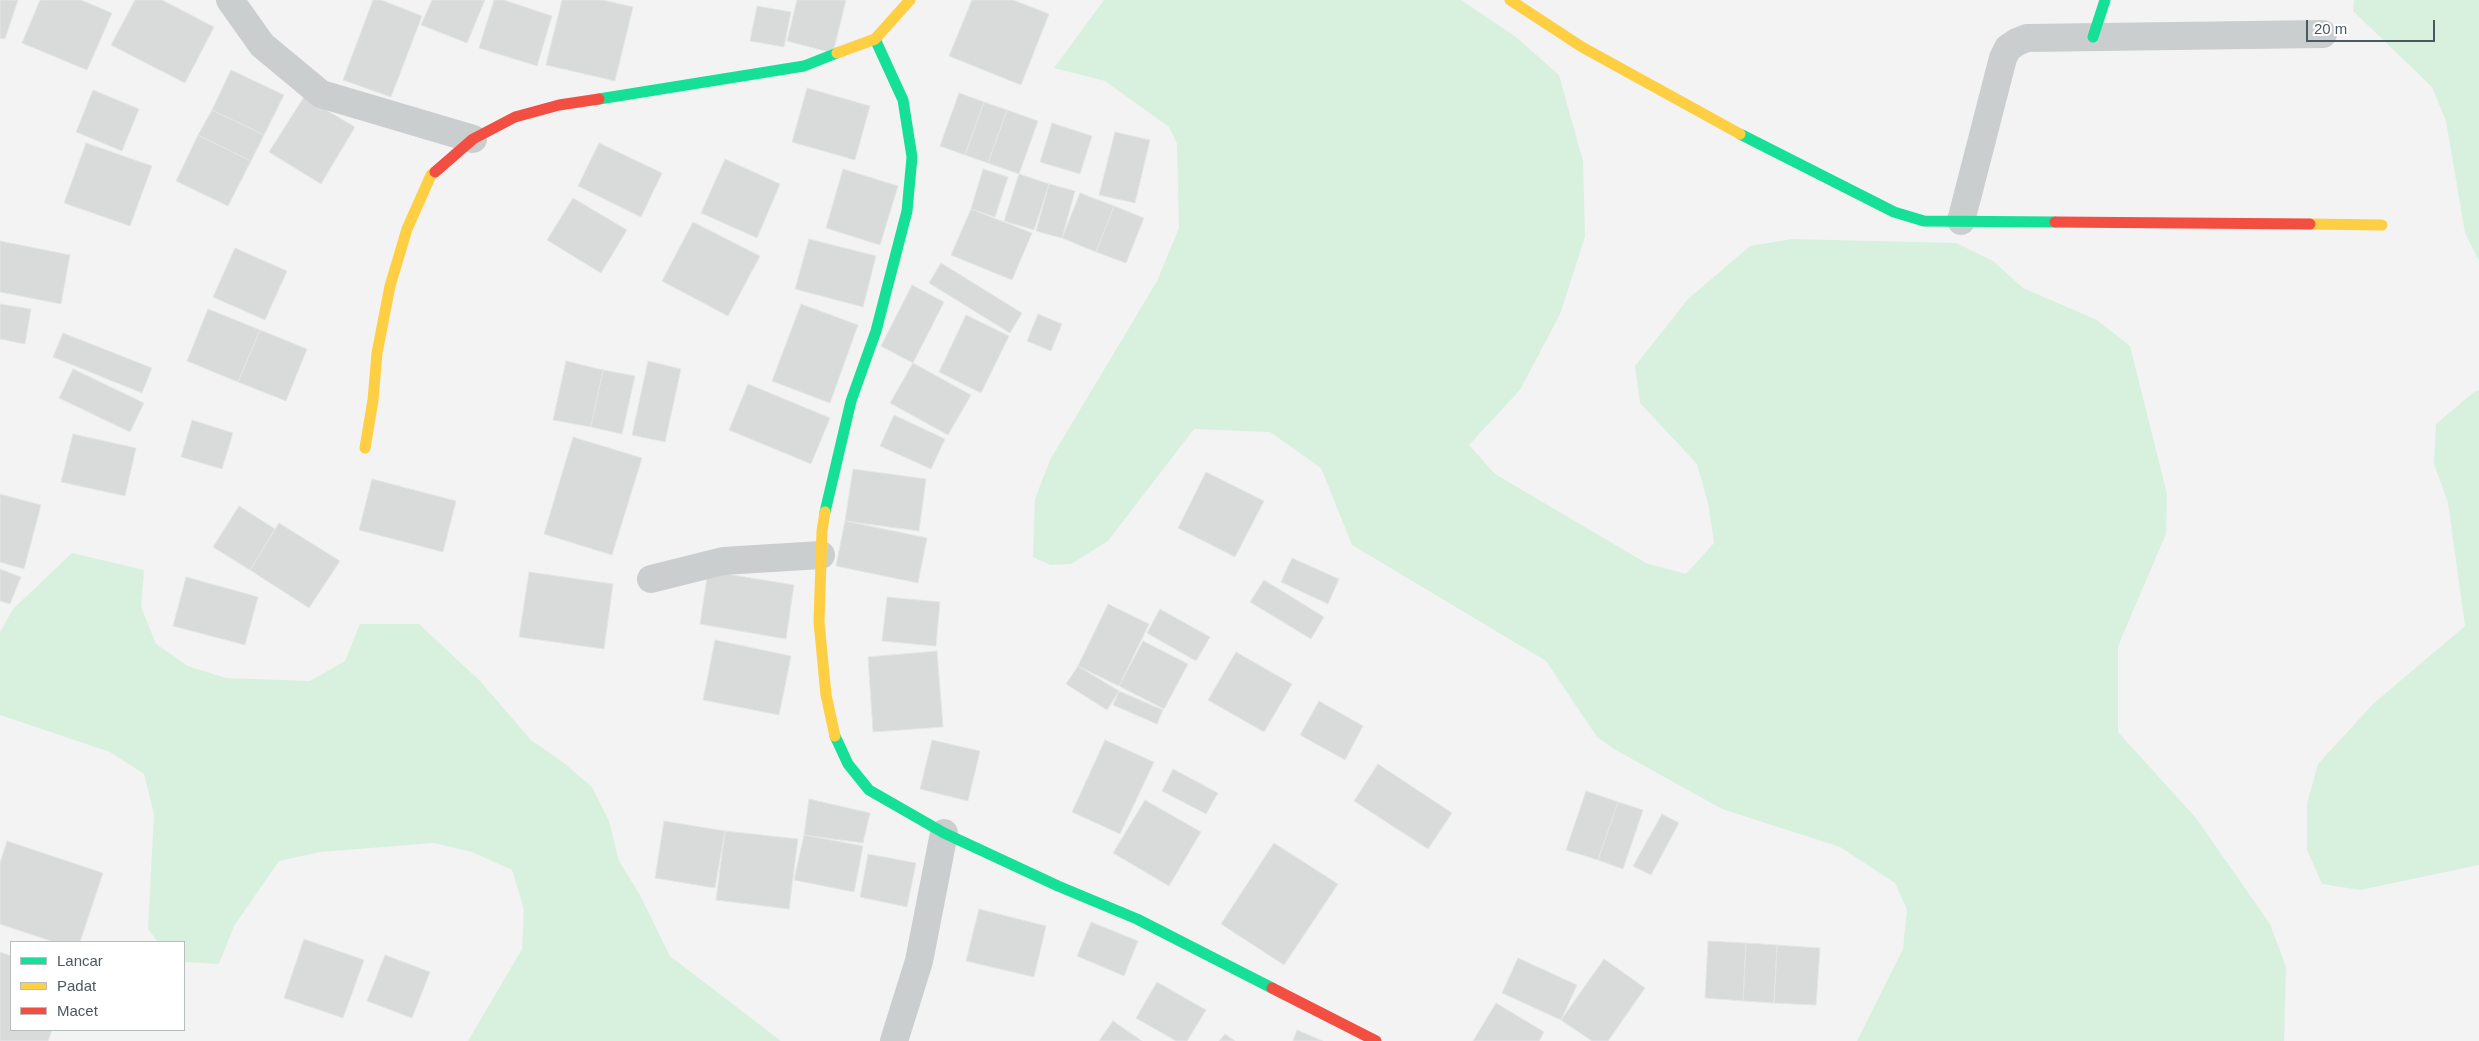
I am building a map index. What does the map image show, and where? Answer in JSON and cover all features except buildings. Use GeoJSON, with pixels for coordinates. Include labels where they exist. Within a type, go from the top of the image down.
{"type":"FeatureCollection","features":[{"type":"Feature","properties":{"kind":"street"},"geometry":{"type":"LineString","coordinates":[[230,0],[262,45],[321,94],[473,139]]}},
{"type":"Feature","properties":{"kind":"street"},"geometry":{"type":"LineString","coordinates":[[365,448],[373,400],[377,353],[390,286],[407,229],[431,175],[473,139],[515,117],[559,105],[804,66],[875,39],[910,0]]}},
{"type":"Feature","properties":{"kind":"street"},"geometry":{"type":"LineString","coordinates":[[1510,0],[1582,47],[1728,128],[1894,212],[1924,220],[2382,226]]}},
{"type":"Feature","properties":{"kind":"street"},"geometry":{"type":"LineString","coordinates":[[2093,37],[2105,0]]}},
{"type":"Feature","properties":{"kind":"street"},"geometry":{"type":"LineString","coordinates":[[1961,221],[2002,58],[2008,48],[2027,38],[2323,34]]}},
{"type":"Feature","properties":{"kind":"street"},"geometry":{"type":"LineString","coordinates":[[875,39],[903,100],[912,156],[907,211],[892,274],[876,331],[851,401],[834,467],[822,531],[819,622],[826,696],[833,732],[848,764],[869,790],[944,833],[1058,886],[1137,919],[1376,1041]]}},
{"type":"Feature","properties":{"kind":"street"},"geometry":{"type":"LineString","coordinates":[[651,579],[723,561],[821,555]]}},
{"type":"Feature","properties":{"kind":"street"},"geometry":{"type":"LineString","coordinates":[[894,1041],[919,961],[944,833]]}},
{"type":"Feature","properties":{"kind":"green space"},"geometry":{"type":"Polygon","coordinates":[[[1104,0],[1461,0],[1516,37],[1559,75],[1583,161],[1585,237],[1560,314],[1520,390],[1469,445],[1495,474],[1646,563],[1686,574],[1714,543],[1708,503],[1697,464],[1640,403],[1635,366],[1688,299],[1750,246],[1792,239],[1956,243],[1993,261],[2023,288],[2097,320],[2130,346],[2167,494],[2166,534],[2118,646],[2118,732],[2196,818],[2270,924],[2286,967],[2284,1041],[1857,1041],[1903,949],[1907,910],[1895,883],[1840,847],[1722,809],[1614,749],[1597,737],[1546,661],[1352,545],[1321,468],[1270,432],[1194,429],[1108,541],[1071,564],[1050,565],[1033,557],[1035,499],[1050,460],[1157,281],[1179,228],[1177,144],[1169,127],[1105,81],[1054,68],[1104,0]]]}},
{"type":"Feature","properties":{"kind":"green space"},"geometry":{"type":"Polygon","coordinates":[[[2354,0],[2479,0],[2479,261],[2465,233],[2446,121],[2432,87],[2353,11],[2354,0]]]}},
{"type":"Feature","properties":{"kind":"green space"},"geometry":{"type":"Polygon","coordinates":[[[2479,390],[2479,865],[2360,890],[2322,884],[2307,850],[2307,803],[2318,764],[2373,704],[2465,626],[2448,503],[2434,464],[2436,424],[2474,392],[2479,390]]]}},
{"type":"Feature","properties":{"kind":"green space"},"geometry":{"type":"Polygon","coordinates":[[[72,553],[144,570],[141,607],[156,644],[188,666],[226,678],[310,681],[345,661],[360,624],[419,624],[480,681],[531,740],[564,763],[592,787],[609,821],[619,861],[640,895],[670,956],[781,1041],[468,1041],[522,949],[524,909],[512,870],[472,852],[434,843],[320,852],[279,861],[234,926],[219,964],[185,962],[185,941],[157,941],[148,929],[154,814],[144,774],[110,752],[0,715],[0,632],[13,609],[72,553]]]}},
{"type":"Feature","properties":{"kind":"traffic: fast"},"geometry":{"type":"LineString","coordinates":[[2093,37],[2105,0]]}},
{"type":"Feature","properties":{"kind":"traffic: fast"},"geometry":{"type":"LineString","coordinates":[[825,512],[851,401],[876,331],[907,211],[912,157],[903,100],[875,39]]}},
{"type":"Feature","properties":{"kind":"traffic: fast"},"geometry":{"type":"LineString","coordinates":[[599,99],[804,66],[837,53]]}},
{"type":"Feature","properties":{"kind":"traffic: fast"},"geometry":{"type":"LineString","coordinates":[[1740,134],[1894,212],[1924,221],[2055,222]]}},
{"type":"Feature","properties":{"kind":"traffic: fast"},"geometry":{"type":"LineString","coordinates":[[835,736],[848,764],[869,790],[944,833],[1058,886],[1137,919],[1272,988]]}},
{"type":"Feature","properties":{"kind":"traffic: slow"},"geometry":{"type":"LineString","coordinates":[[837,53],[875,39],[910,0]]}},
{"type":"Feature","properties":{"kind":"traffic: slow"},"geometry":{"type":"LineString","coordinates":[[1510,0],[1582,47],[1740,134]]}},
{"type":"Feature","properties":{"kind":"traffic: slow"},"geometry":{"type":"LineString","coordinates":[[365,448],[373,400],[377,353],[390,286],[407,229],[431,175],[435,172]]}},
{"type":"Feature","properties":{"kind":"traffic: slow"},"geometry":{"type":"LineString","coordinates":[[2310,224],[2382,225]]}},
{"type":"Feature","properties":{"kind":"traffic: slow"},"geometry":{"type":"LineString","coordinates":[[825,512],[822,531],[819,622],[826,695],[835,736]]}},
{"type":"Feature","properties":{"kind":"traffic: jam"},"geometry":{"type":"LineString","coordinates":[[435,172],[473,139],[515,117],[559,105],[599,99]]}},
{"type":"Feature","properties":{"kind":"traffic: jam"},"geometry":{"type":"LineString","coordinates":[[2055,222],[2310,224]]}},
{"type":"Feature","properties":{"kind":"traffic: jam"},"geometry":{"type":"LineString","coordinates":[[1272,988],[1376,1041]]}}]}
